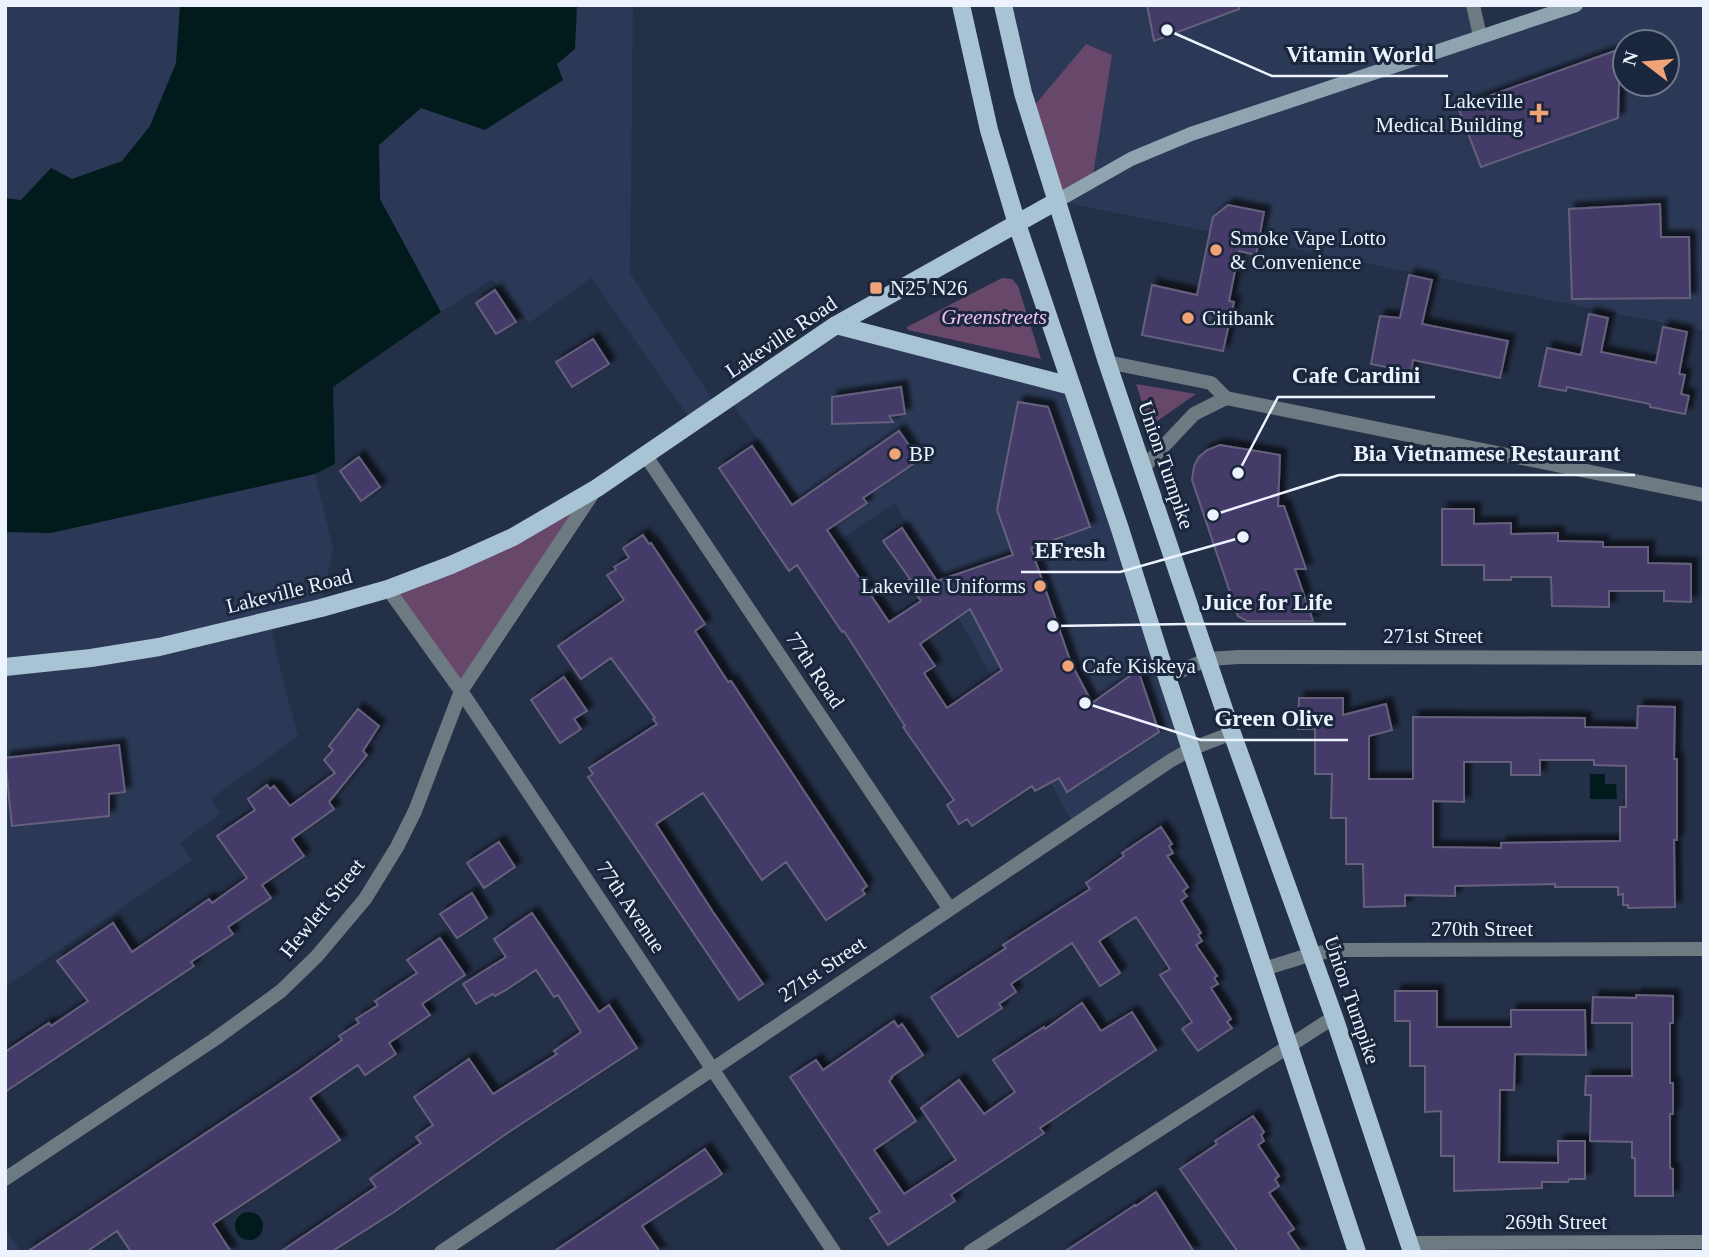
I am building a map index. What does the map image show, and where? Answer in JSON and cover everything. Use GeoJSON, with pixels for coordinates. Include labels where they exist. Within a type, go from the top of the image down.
{"type":"FeatureCollection","features":[{"type":"Feature","properties":{"kind":"main road"},"geometry":{"type":"LineString","coordinates":[[961,5],[989,130],[1017,224],[1357,1252]]}},
{"type":"Feature","properties":{"kind":"main road","name":"Union Turnpike"},"geometry":{"type":"LineString","coordinates":[[1003,5],[1023,93],[1107,362],[1411,1247]]}},
{"type":"Feature","properties":{"kind":"main road","name":"Lakeville Road"},"geometry":{"type":"LineString","coordinates":[[5,667],[91,658],[159,647],[321,608],[388,589],[451,565],[513,537],[597,488],[836,325],[1131,159],[1191,134],[1576,5]]}},
{"type":"Feature","properties":{"kind":"main road"},"geometry":{"type":"LineString","coordinates":[[836,325],[1071,386]]}},
{"type":"Feature","properties":{"kind":"street"},"geometry":{"type":"LineString","coordinates":[[1473,5],[1480,36]]}},
{"type":"Feature","properties":{"kind":"street"},"geometry":{"type":"LineString","coordinates":[[1107,362],[1211,383],[1226,398],[1704,495]]}},
{"type":"Feature","properties":{"kind":"street"},"geometry":{"type":"LineString","coordinates":[[1144,467],[1194,414],[1226,398]]}},
{"type":"Feature","properties":{"kind":"street","name":"77th Road"},"geometry":{"type":"LineString","coordinates":[[646,456],[949,908]]}},
{"type":"Feature","properties":{"kind":"street","name":"Hewlett Street"},"geometry":{"type":"LineString","coordinates":[[5,1179],[215,1040],[281,991],[317,956],[365,899],[397,847],[415,811],[461,691],[597,488]]}},
{"type":"Feature","properties":{"kind":"street","name":"77th Avenue"},"geometry":{"type":"LineString","coordinates":[[388,589],[461,691],[834,1252]]}},
{"type":"Feature","properties":{"kind":"street","name":"271st Street"},"geometry":{"type":"LineString","coordinates":[[1167,677],[1208,660],[1246,657],[1704,658]]}},
{"type":"Feature","properties":{"kind":"street","name":"271st Street"},"geometry":{"type":"LineString","coordinates":[[440,1252],[949,908],[1191,749],[1233,733]]}},
{"type":"Feature","properties":{"kind":"street","name":"270th Street"},"geometry":{"type":"LineString","coordinates":[[1264,969],[1312,954],[1358,950],[1704,949]]}},
{"type":"Feature","properties":{"kind":"street"},"geometry":{"type":"LineString","coordinates":[[970,1252],[1334,1017]]}},
{"type":"Feature","properties":{"kind":"street","name":"269th Street"},"geometry":{"type":"LineString","coordinates":[[1411,1247],[1704,1242]]}},
{"type":"Feature","properties":{"kind":"shaded area"},"geometry":{"type":"Polygon","coordinates":[[[5,5],[633,5],[630,273],[717,407],[694,424],[591,278],[529,323],[492,280],[333,387],[335,464],[315,474],[333,548],[321,608],[270,621],[298,736],[211,799],[221,813],[180,843],[192,860],[5,987],[5,5]]]}},
{"type":"Feature","properties":{"kind":"shaded area"},"geometry":{"type":"Polygon","coordinates":[[[180,5],[577,5],[575,49],[557,64],[563,80],[485,130],[421,108],[379,145],[380,199],[441,312],[333,387],[335,464],[315,474],[51,533],[5,532],[5,198],[21,200],[51,168],[72,179],[122,161],[150,126],[176,63],[180,5]]]}},
{"type":"Feature","properties":{"kind":"shaded area"},"geometry":{"type":"Polygon","coordinates":[[[1003,5],[1473,5],[1480,36],[1576,5],[1704,5],[1704,331],[1057,201],[1003,5]]]}},
{"type":"Feature","properties":{"kind":"shaded area"},"geometry":{"type":"Polygon","coordinates":[[[836,325],[1071,386],[1191,749],[1074,825],[895,503],[832,545],[731,402],[836,325]]]}},
{"type":"Feature","properties":{"kind":"shaded area"},"geometry":{"type":"Polygon","coordinates":[[[1590,774],[1605,774],[1605,784],[1616,784],[1617,799],[1590,799],[1590,774]]]}},
{"type":"Feature","properties":{"kind":"shaded area"},"geometry":{"type":"Polygon","coordinates":[[[249,1212],[259,1216],[263,1226],[259,1236],[249,1240],[239,1236],[235,1226],[239,1216],[249,1212]]]}},
{"type":"Feature","properties":{"kind":"shaded area"},"geometry":{"type":"Polygon","coordinates":[[[5,1227],[21,1252],[5,1252],[5,1227]]]}},
{"type":"Feature","properties":{"kind":"green space"},"geometry":{"type":"Polygon","coordinates":[[[1086,44],[1112,55],[1092,181],[1055,201],[1029,112],[1086,44]]]}},
{"type":"Feature","properties":{"kind":"green space","name":"Greenstreets"},"geometry":{"type":"Polygon","coordinates":[[[1002,278],[1012,279],[1018,286],[1041,359],[908,330],[907,327],[1002,278]]]}},
{"type":"Feature","properties":{"kind":"green space"},"geometry":{"type":"Polygon","coordinates":[[[1136,384],[1196,394],[1150,426],[1136,384]]]}},
{"type":"Feature","properties":{"kind":"green space"},"geometry":{"type":"Polygon","coordinates":[[[597,488],[461,691],[388,589],[597,488]]]}},
{"type":"Feature","properties":{"kind":"building"},"geometry":{"type":"Polygon","coordinates":[[[1147,5],[1239,5],[1239,9],[1154,41],[1147,5]]]}},
{"type":"Feature","properties":{"kind":"building","name":"Lakeville Medical Building"},"geometry":{"type":"Polygon","coordinates":[[[1611,52],[1611,98],[1619,98],[1618,118],[1481,167],[1458,107],[1611,52]]]}},
{"type":"Feature","properties":{"kind":"building"},"geometry":{"type":"Polygon","coordinates":[[[1660,204],[1661,237],[1689,237],[1690,298],[1572,299],[1569,209],[1660,204]]]}},
{"type":"Feature","properties":{"kind":"building"},"geometry":{"type":"Polygon","coordinates":[[[1228,205],[1264,212],[1256,255],[1239,251],[1229,301],[1234,302],[1223,351],[1142,335],[1152,285],[1197,295],[1213,217],[1228,205]]]}},
{"type":"Feature","properties":{"kind":"building"},"geometry":{"type":"Polygon","coordinates":[[[1409,275],[1432,280],[1422,324],[1508,341],[1500,378],[1413,360],[1411,372],[1371,364],[1380,316],[1400,318],[1409,275]]]}},
{"type":"Feature","properties":{"kind":"building"},"geometry":{"type":"Polygon","coordinates":[[[495,290],[516,322],[496,334],[476,303],[495,290]]]}},
{"type":"Feature","properties":{"kind":"building"},"geometry":{"type":"Polygon","coordinates":[[[1589,314],[1608,318],[1601,352],[1656,363],[1663,327],[1687,332],[1679,374],[1685,375],[1681,394],[1689,396],[1685,414],[1567,387],[1566,391],[1539,386],[1547,348],[1581,355],[1589,314]]]}},
{"type":"Feature","properties":{"kind":"building"},"geometry":{"type":"Polygon","coordinates":[[[593,339],[609,364],[572,387],[556,362],[593,339]]]}},
{"type":"Feature","properties":{"kind":"building"},"geometry":{"type":"Polygon","coordinates":[[[901,387],[905,414],[889,416],[893,422],[832,424],[832,397],[901,387]]]}},
{"type":"Feature","properties":{"kind":"building"},"geometry":{"type":"Polygon","coordinates":[[[1018,402],[1048,407],[1090,527],[1031,548],[1071,663],[1092,703],[1138,670],[1159,732],[1067,792],[1059,778],[1035,791],[1032,786],[972,826],[967,819],[959,824],[947,805],[954,800],[903,727],[905,726],[844,631],[842,632],[797,565],[789,571],[719,468],[752,446],[792,505],[899,431],[919,460],[863,498],[867,503],[827,530],[889,622],[921,601],[907,581],[910,579],[883,541],[902,528],[937,581],[1013,555],[997,510],[1018,402]],[[970,609],[920,644],[935,666],[924,673],[947,708],[1002,670],[970,609]]]}},
{"type":"Feature","properties":{"kind":"building"},"geometry":{"type":"Polygon","coordinates":[[[1220,445],[1280,455],[1278,506],[1284,506],[1306,569],[1295,569],[1313,621],[1247,621],[1238,616],[1192,480],[1194,466],[1199,457],[1207,450],[1220,445]]]}},
{"type":"Feature","properties":{"kind":"building"},"geometry":{"type":"Polygon","coordinates":[[[359,457],[380,487],[361,501],[340,471],[359,457]]]}},
{"type":"Feature","properties":{"kind":"building"},"geometry":{"type":"Polygon","coordinates":[[[1442,509],[1474,509],[1474,524],[1511,523],[1511,534],[1558,533],[1558,541],[1603,542],[1603,547],[1648,547],[1648,563],[1691,564],[1691,602],[1664,601],[1664,591],[1609,591],[1609,607],[1552,606],[1551,577],[1484,580],[1484,565],[1442,565],[1442,509]]]}},
{"type":"Feature","properties":{"kind":"building"},"geometry":{"type":"Polygon","coordinates":[[[643,535],[705,624],[695,631],[867,886],[862,890],[865,894],[826,920],[786,862],[762,880],[703,793],[656,824],[763,984],[739,1000],[588,777],[593,774],[589,768],[657,724],[653,719],[655,718],[611,658],[581,679],[558,646],[624,600],[607,575],[629,558],[623,548],[643,535]]]}},
{"type":"Feature","properties":{"kind":"building"},"geometry":{"type":"Polygon","coordinates":[[[564,677],[587,711],[574,719],[581,729],[560,743],[531,700],[564,677]]]}},
{"type":"Feature","properties":{"kind":"building"},"geometry":{"type":"Polygon","coordinates":[[[1299,698],[1343,698],[1343,715],[1386,704],[1392,730],[1369,736],[1369,779],[1413,779],[1413,717],[1585,718],[1585,727],[1637,728],[1638,706],[1675,707],[1675,907],[1628,908],[1628,905],[1623,905],[1623,894],[1618,895],[1618,887],[1555,887],[1555,884],[1455,886],[1455,896],[1405,895],[1405,906],[1364,907],[1363,864],[1346,864],[1346,818],[1331,818],[1332,774],[1315,774],[1315,729],[1298,729],[1299,698]],[[1540,760],[1540,775],[1511,775],[1511,762],[1464,762],[1464,802],[1433,801],[1433,847],[1501,848],[1501,843],[1620,841],[1620,807],[1626,807],[1626,766],[1594,765],[1594,760],[1540,760]]]}},
{"type":"Feature","properties":{"kind":"building"},"geometry":{"type":"Polygon","coordinates":[[[358,709],[379,726],[363,751],[367,755],[329,802],[334,809],[292,839],[304,856],[262,885],[271,898],[228,927],[233,934],[191,962],[194,966],[5,1092],[5,1052],[88,1001],[57,961],[113,923],[132,952],[209,899],[212,903],[247,878],[217,836],[255,810],[248,799],[267,785],[270,789],[274,786],[290,806],[335,773],[324,760],[333,750],[329,746],[358,709]]]}},
{"type":"Feature","properties":{"kind":"building"},"geometry":{"type":"Polygon","coordinates":[[[119,745],[125,792],[109,794],[109,816],[12,826],[5,758],[119,745]]]}},
{"type":"Feature","properties":{"kind":"building"},"geometry":{"type":"Polygon","coordinates":[[[1161,827],[1172,844],[1169,846],[1173,853],[1167,856],[1188,887],[1183,891],[1187,896],[1181,901],[1201,933],[1198,935],[1202,941],[1196,945],[1217,976],[1214,978],[1218,984],[1211,988],[1231,1019],[1227,1022],[1232,1028],[1198,1051],[1182,1029],[1192,1022],[1160,975],[1170,969],[1136,917],[1099,941],[1120,973],[1100,986],[1072,943],[1011,984],[1016,992],[999,1004],[1002,1008],[958,1037],[931,997],[1006,948],[1003,945],[1090,889],[1086,883],[1124,856],[1122,853],[1161,827]]]}},
{"type":"Feature","properties":{"kind":"building"},"geometry":{"type":"Polygon","coordinates":[[[499,842],[515,867],[484,888],[467,863],[499,842]]]}},
{"type":"Feature","properties":{"kind":"building"},"geometry":{"type":"Polygon","coordinates":[[[472,893],[487,918],[457,938],[440,914],[472,893]]]}},
{"type":"Feature","properties":{"kind":"building"},"geometry":{"type":"Polygon","coordinates":[[[532,913],[599,1012],[609,1005],[637,1048],[331,1252],[280,1252],[376,1187],[370,1179],[421,1143],[416,1137],[433,1125],[414,1097],[469,1059],[493,1094],[557,1054],[554,1051],[581,1032],[558,995],[554,997],[536,970],[506,990],[476,1004],[463,984],[506,957],[494,939],[532,913]]]}},
{"type":"Feature","properties":{"kind":"building"},"geometry":{"type":"Polygon","coordinates":[[[440,938],[465,975],[422,1004],[430,1015],[389,1043],[396,1054],[365,1075],[358,1065],[310,1098],[340,1140],[213,1224],[231,1252],[131,1252],[117,1231],[86,1252],[27,1252],[342,1040],[339,1036],[359,1023],[356,1019],[378,1005],[375,1001],[417,973],[407,960],[440,938]]]}},
{"type":"Feature","properties":{"kind":"building"},"geometry":{"type":"Polygon","coordinates":[[[1395,991],[1437,991],[1437,1027],[1511,1027],[1511,1010],[1585,1010],[1586,1055],[1515,1054],[1514,1090],[1500,1090],[1499,1162],[1558,1163],[1558,1141],[1585,1141],[1585,1179],[1542,1182],[1542,1188],[1454,1191],[1454,1156],[1441,1156],[1441,1111],[1425,1112],[1425,1066],[1410,1066],[1410,1021],[1395,1021],[1395,991]]]}},
{"type":"Feature","properties":{"kind":"building"},"geometry":{"type":"Polygon","coordinates":[[[1636,995],[1673,996],[1673,1023],[1670,1023],[1673,1114],[1670,1114],[1670,1168],[1673,1169],[1673,1196],[1635,1196],[1635,1158],[1632,1158],[1632,1142],[1590,1141],[1591,1095],[1585,1095],[1586,1076],[1632,1076],[1632,1023],[1592,1023],[1593,997],[1636,998],[1636,995]]]}},
{"type":"Feature","properties":{"kind":"building"},"geometry":{"type":"Polygon","coordinates":[[[1082,1003],[1101,1031],[1132,1012],[1156,1050],[1040,1128],[1044,1133],[951,1195],[955,1201],[888,1245],[870,1218],[880,1212],[790,1077],[816,1060],[823,1070],[894,1021],[898,1027],[902,1024],[923,1055],[889,1081],[916,1121],[874,1150],[904,1194],[956,1160],[921,1108],[959,1080],[984,1114],[1015,1092],[993,1060],[1082,1003]]]}},
{"type":"Feature","properties":{"kind":"building"},"geometry":{"type":"Polygon","coordinates":[[[1253,1116],[1264,1132],[1261,1135],[1264,1141],[1258,1145],[1279,1176],[1275,1179],[1279,1186],[1269,1193],[1294,1229],[1288,1233],[1301,1252],[1238,1252],[1180,1169],[1253,1116]]]}},
{"type":"Feature","properties":{"kind":"building"},"geometry":{"type":"Polygon","coordinates":[[[705,1149],[722,1174],[642,1226],[660,1252],[553,1252],[705,1149]]]}},
{"type":"Feature","properties":{"kind":"building"},"geometry":{"type":"Polygon","coordinates":[[[1156,1192],[1194,1252],[1064,1252],[1136,1206],[1156,1192]]]}},
{"type":"Feature","properties":{"kind":"place","name":"Vitamin World"},"geometry":{"type":"Point","coordinates":[1167,30]}},
{"type":"Feature","properties":{"kind":"place","name":"Lakeville Medical Building"},"geometry":{"type":"Point","coordinates":[1539,113]}},
{"type":"Feature","properties":{"kind":"place","name":"Smoke Vape Lotto & Convenience"},"geometry":{"type":"Point","coordinates":[1216,250]}},
{"type":"Feature","properties":{"kind":"place","name":"N25 N26"},"geometry":{"type":"Point","coordinates":[876,288]}},
{"type":"Feature","properties":{"kind":"place","name":"Citibank"},"geometry":{"type":"Point","coordinates":[1188,318]}},
{"type":"Feature","properties":{"kind":"place","name":"BP"},"geometry":{"type":"Point","coordinates":[895,454]}},
{"type":"Feature","properties":{"kind":"place","name":"Cafe Cardini"},"geometry":{"type":"Point","coordinates":[1238,473]}},
{"type":"Feature","properties":{"kind":"place","name":"Bia Vietnamese Restaurant"},"geometry":{"type":"Point","coordinates":[1213,515]}},
{"type":"Feature","properties":{"kind":"place","name":"EFresh"},"geometry":{"type":"Point","coordinates":[1243,537]}},
{"type":"Feature","properties":{"kind":"place","name":"Lakeville Uniforms"},"geometry":{"type":"Point","coordinates":[1040,586]}},
{"type":"Feature","properties":{"kind":"place","name":"Juice for Life"},"geometry":{"type":"Point","coordinates":[1053,626]}},
{"type":"Feature","properties":{"kind":"place","name":"Cafe Kiskeya"},"geometry":{"type":"Point","coordinates":[1068,666]}},
{"type":"Feature","properties":{"kind":"place","name":"Green Olive"},"geometry":{"type":"Point","coordinates":[1085,703]}}]}
